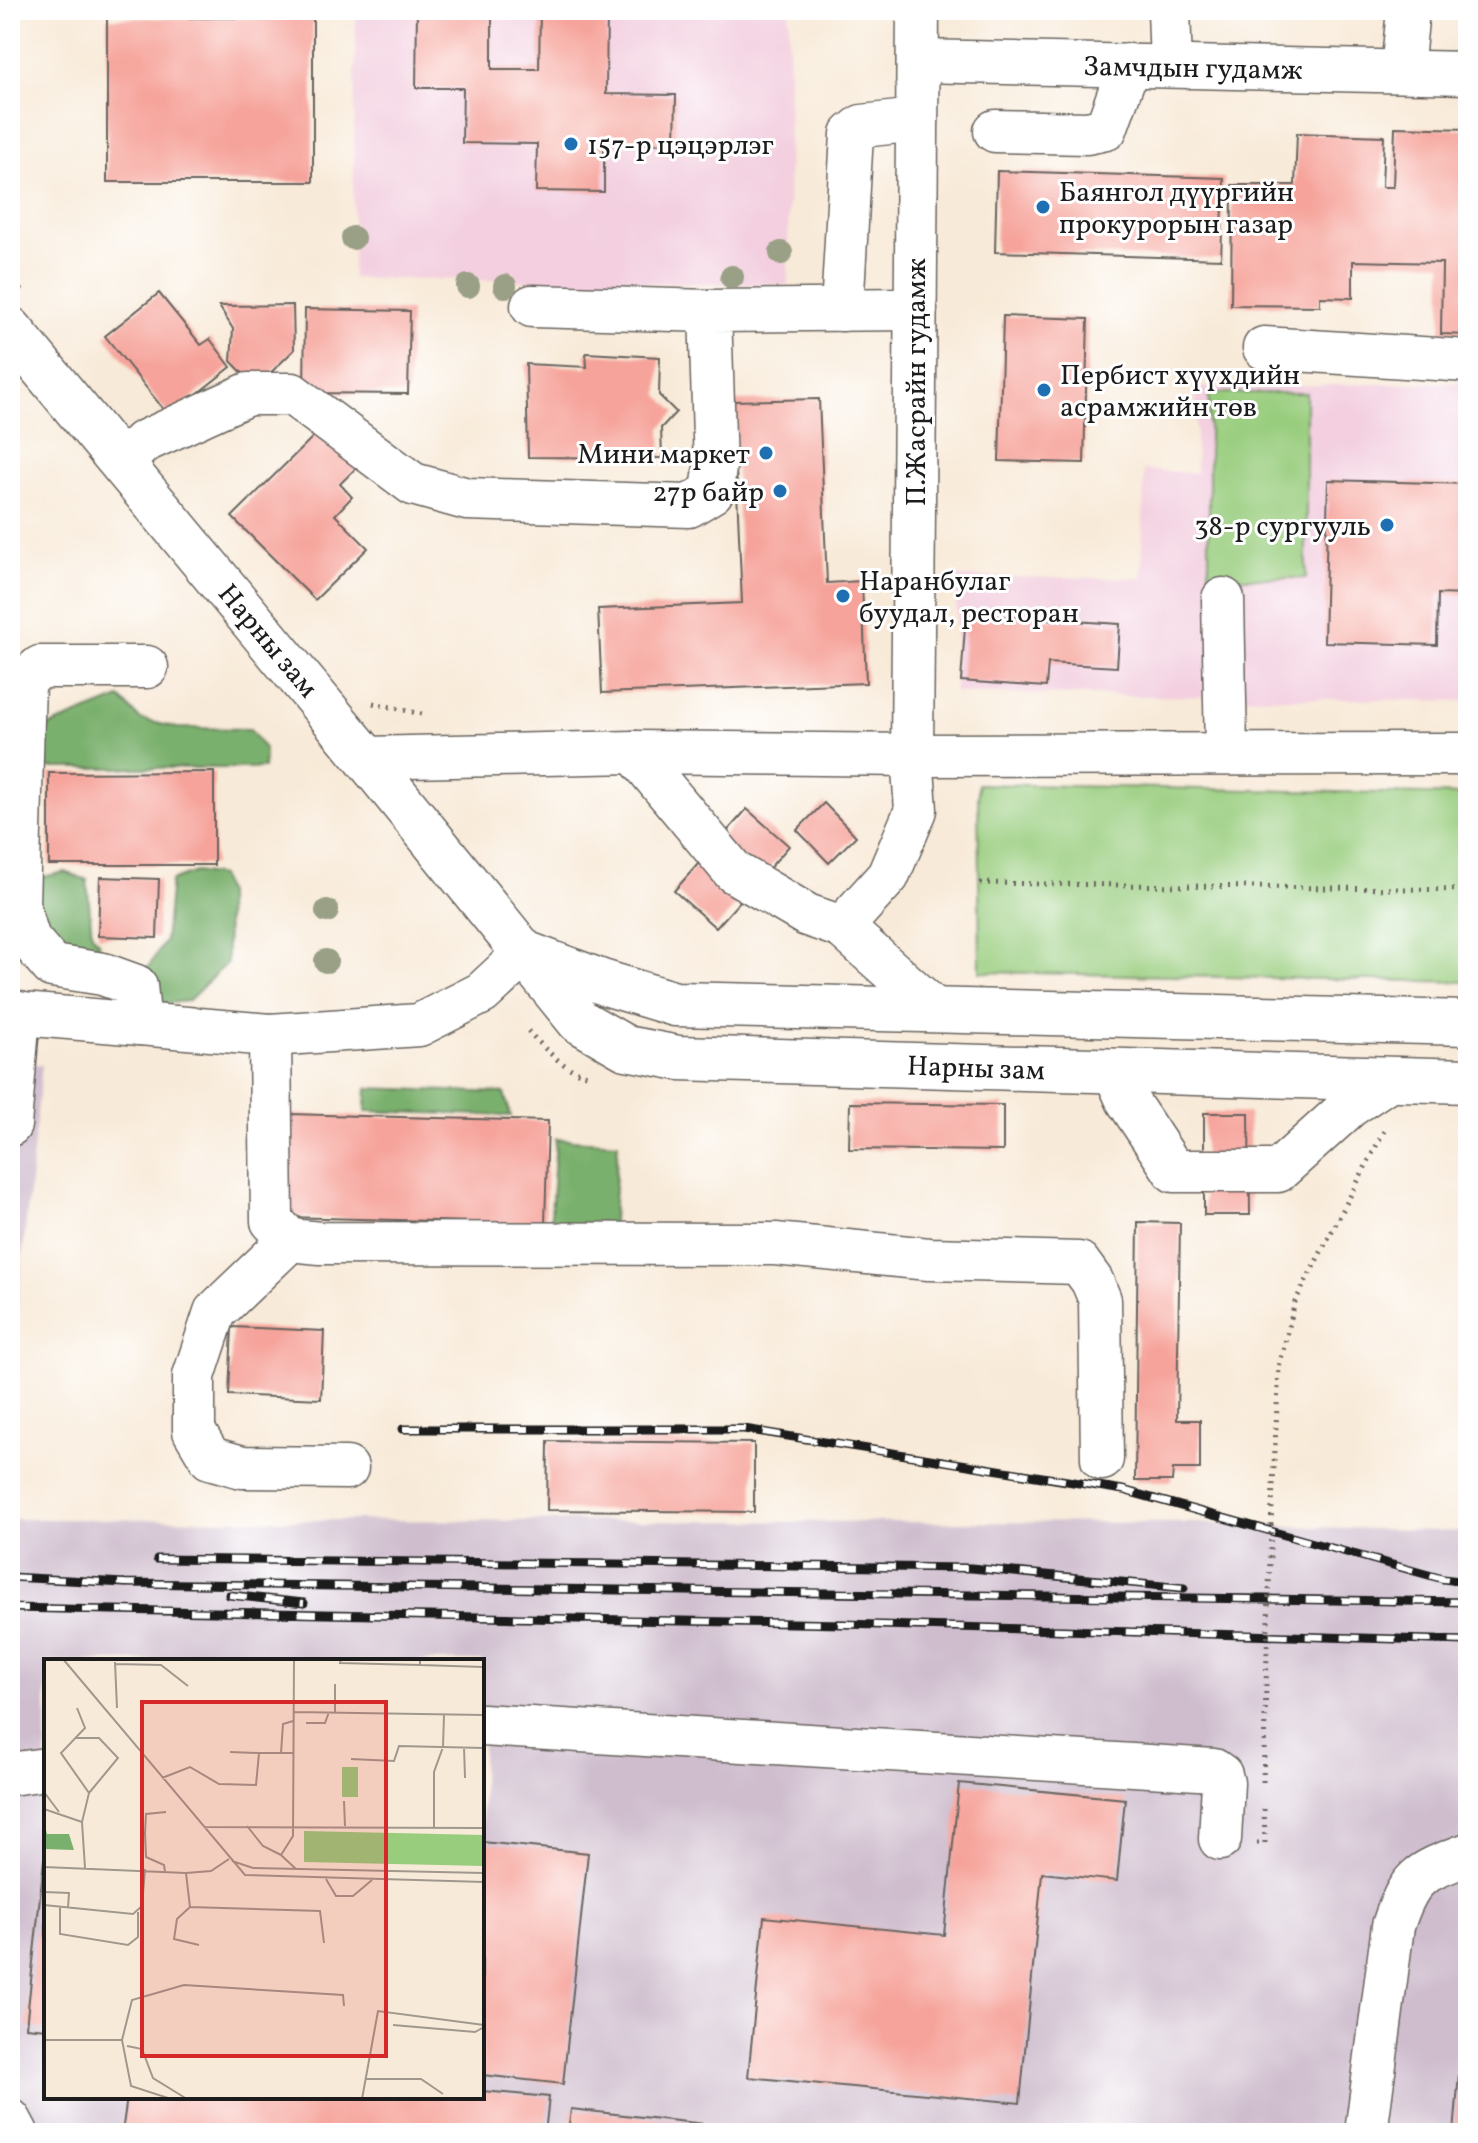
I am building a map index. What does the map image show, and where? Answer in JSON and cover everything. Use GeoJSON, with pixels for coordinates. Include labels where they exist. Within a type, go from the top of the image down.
{"type":"FeatureCollection","features":[{"type":"Feature","properties":{"kind":"main road","name":"Нарны зам"},"geometry":{"type":"LineString","coordinates":[[20,315],[122,463],[579,1021],[626,1048],[679,1058],[1115,1073],[1390,1099],[1468,1081]]}},
{"type":"Feature","properties":{"kind":"main road","name":"Нарны зам"},"geometry":{"type":"LineString","coordinates":[[525,953],[602,982],[675,1004],[1468,1023]]}},
{"type":"Feature","properties":{"kind":"street","name":"П.Жасрайн гудамж"},"geometry":{"type":"LineString","coordinates":[[842,927],[888,876],[916,810],[912,755],[918,10]]}},
{"type":"Feature","properties":{"kind":"street"},"geometry":{"type":"LineString","coordinates":[[1169,10],[1171,66]]}},
{"type":"Feature","properties":{"kind":"street"},"geometry":{"type":"LineString","coordinates":[[1402,71],[1408,10]]}},
{"type":"Feature","properties":{"kind":"street","name":"Замчдын гудамж"},"geometry":{"type":"LineString","coordinates":[[918,61],[1468,73]]}},
{"type":"Feature","properties":{"kind":"street"},"geometry":{"type":"LineString","coordinates":[[995,131],[1087,133],[1106,129],[1129,65]]}},
{"type":"Feature","properties":{"kind":"street"},"geometry":{"type":"LineString","coordinates":[[842,310],[852,134],[862,126],[917,120]]}},
{"type":"Feature","properties":{"kind":"street"},"geometry":{"type":"LineString","coordinates":[[532,306],[710,311],[916,309]]}},
{"type":"Feature","properties":{"kind":"street"},"geometry":{"type":"LineString","coordinates":[[122,463],[143,442],[248,394],[292,394],[413,484],[467,499],[689,506],[712,492],[715,468],[710,311]]}},
{"type":"Feature","properties":{"kind":"street"},"geometry":{"type":"LineString","coordinates":[[1264,348],[1468,361]]}},
{"type":"Feature","properties":{"kind":"street"},"geometry":{"type":"LineString","coordinates":[[1223,599],[1226,752]]}},
{"type":"Feature","properties":{"kind":"street"},"geometry":{"type":"LineString","coordinates":[[140,1024],[136,986],[103,974],[52,966],[29,939],[18,905],[19,795],[24,681],[40,667],[147,667]]}},
{"type":"Feature","properties":{"kind":"street"},"geometry":{"type":"LineString","coordinates":[[634,752],[734,872],[807,915],[842,927],[934,1009]]}},
{"type":"Feature","properties":{"kind":"street"},"geometry":{"type":"LineString","coordinates":[[366,758],[634,752],[1468,754]]}},
{"type":"Feature","properties":{"kind":"street"},"geometry":{"type":"LineString","coordinates":[[10,1125],[15,1013],[270,1035],[419,1025],[482,993],[525,953]]}},
{"type":"Feature","properties":{"kind":"street"},"geometry":{"type":"LineString","coordinates":[[270,1035],[272,1221],[290,1240],[320,1243],[775,1244],[929,1259],[1079,1263],[1092,1281],[1100,1300],[1102,1459]]}},
{"type":"Feature","properties":{"kind":"street"},"geometry":{"type":"LineString","coordinates":[[1115,1073],[1127,1100],[1174,1171],[1278,1171],[1350,1106],[1390,1099]]}},
{"type":"Feature","properties":{"kind":"street"},"geometry":{"type":"LineString","coordinates":[[290,1240],[215,1312],[194,1376],[194,1431],[210,1458],[242,1467],[347,1468]]}},
{"type":"Feature","properties":{"kind":"street"},"geometry":{"type":"LineString","coordinates":[[484,1725],[1214,1770],[1221,1775],[1223,1783],[1220,1839]]}},
{"type":"Feature","properties":{"kind":"street"},"geometry":{"type":"LineString","coordinates":[[10,1774],[44,1769]]}},
{"type":"Feature","properties":{"kind":"street"},"geometry":{"type":"LineString","coordinates":[[1366,2133],[1393,1926],[1403,1895],[1425,1871],[1468,1854]]}},
{"type":"Feature","properties":{"kind":"street"},"geometry":{"type":"LineString","coordinates":[[10,2120],[17,2133]]}},
{"type":"Feature","properties":{"kind":"path"},"geometry":{"type":"LineString","coordinates":[[10,277],[20,315]]}},
{"type":"Feature","properties":{"kind":"path"},"geometry":{"type":"LineString","coordinates":[[367,702],[424,715],[440,715]]}},
{"type":"Feature","properties":{"kind":"path"},"geometry":{"type":"LineString","coordinates":[[980,883],[1468,890]]}},
{"type":"Feature","properties":{"kind":"path"},"geometry":{"type":"LineString","coordinates":[[1263,1782],[1279,1367],[1295,1302],[1390,1099]]}},
{"type":"Feature","properties":{"kind":"shaded area","name":"157-р цэцэрлэг"},"geometry":{"type":"Polygon","coordinates":[[[356,10],[789,10],[788,285],[352,278],[356,10]]]}},
{"type":"Feature","properties":{"kind":"shaded area","name":"38-р сургууль"},"geometry":{"type":"Polygon","coordinates":[[[1468,382],[1468,701],[955,693],[957,577],[1142,578],[1144,470],[1196,473],[1196,388],[1468,382]]]}},
{"type":"Feature","properties":{"kind":"shaded area"},"geometry":{"type":"Polygon","coordinates":[[[10,1062],[42,1065],[10,1376],[10,1062]]]}},
{"type":"Feature","properties":{"kind":"shaded area"},"geometry":{"type":"Polygon","coordinates":[[[10,1519],[1194,1523],[1468,1532],[1468,2133],[10,2133],[10,1519]]]}},
{"type":"Feature","properties":{"kind":"green space"},"geometry":{"type":"Polygon","coordinates":[[[1209,393],[1306,393],[1306,578],[1209,578],[1209,393]]]}},
{"type":"Feature","properties":{"kind":"green space"},"geometry":{"type":"Polygon","coordinates":[[[120,698],[140,719],[177,728],[250,729],[265,750],[264,768],[34,768],[37,731],[120,698]]]}},
{"type":"Feature","properties":{"kind":"green space"},"geometry":{"type":"Polygon","coordinates":[[[978,784],[1468,795],[1468,982],[980,972],[978,784]]]}},
{"type":"Feature","properties":{"kind":"green space"},"geometry":{"type":"Polygon","coordinates":[[[65,872],[87,880],[92,934],[98,941],[101,953],[90,962],[38,933],[38,878],[65,872]]]}},
{"type":"Feature","properties":{"kind":"green space"},"geometry":{"type":"Polygon","coordinates":[[[195,872],[220,876],[226,894],[227,963],[188,1001],[151,1005],[142,977],[165,941],[171,881],[195,872]]]}},
{"type":"Feature","properties":{"kind":"green space"},"geometry":{"type":"Polygon","coordinates":[[[367,1088],[504,1093],[511,1116],[366,1111],[367,1088]]]}},
{"type":"Feature","properties":{"kind":"green space"},"geometry":{"type":"Polygon","coordinates":[[[556,1139],[618,1143],[612,1234],[550,1230],[556,1139]]]}},
{"type":"Feature","properties":{"kind":"building"},"geometry":{"type":"Polygon","coordinates":[[[417,10],[492,10],[492,69],[539,69],[540,10],[607,10],[606,94],[676,95],[675,144],[604,143],[604,192],[536,191],[537,144],[462,143],[463,88],[416,88],[417,10]]]}},
{"type":"Feature","properties":{"kind":"building"},"geometry":{"type":"Polygon","coordinates":[[[1212,10],[1263,10],[1263,16],[1212,13],[1212,10]]]}},
{"type":"Feature","properties":{"kind":"building"},"geometry":{"type":"Polygon","coordinates":[[[107,18],[313,18],[313,182],[107,182],[107,18]]]}},
{"type":"Feature","properties":{"kind":"building"},"geometry":{"type":"Polygon","coordinates":[[[1395,127],[1468,129],[1468,335],[1441,334],[1442,263],[1353,261],[1353,298],[1320,297],[1320,306],[1231,305],[1232,185],[1295,185],[1297,133],[1384,136],[1382,187],[1393,187],[1395,127]]]}},
{"type":"Feature","properties":{"kind":"building"},"geometry":{"type":"Polygon","coordinates":[[[997,171],[1224,178],[1221,259],[995,252],[997,171]]]}},
{"type":"Feature","properties":{"kind":"building"},"geometry":{"type":"Polygon","coordinates":[[[159,293],[201,345],[210,339],[231,367],[169,416],[105,336],[159,293]]]}},
{"type":"Feature","properties":{"kind":"building"},"geometry":{"type":"Polygon","coordinates":[[[293,305],[294,350],[256,387],[231,361],[233,329],[219,306],[293,305]]]}},
{"type":"Feature","properties":{"kind":"building"},"geometry":{"type":"Polygon","coordinates":[[[305,309],[410,311],[408,394],[304,393],[305,309]]]}},
{"type":"Feature","properties":{"kind":"building","name":"Пербист хүүхдийн асрамжийн төв"},"geometry":{"type":"Polygon","coordinates":[[[1003,316],[1088,319],[1084,463],[999,461],[1003,316]]]}},
{"type":"Feature","properties":{"kind":"building"},"geometry":{"type":"Polygon","coordinates":[[[586,353],[660,357],[659,395],[676,412],[661,428],[662,458],[528,457],[526,364],[587,367],[586,353]]]}},
{"type":"Feature","properties":{"kind":"building","name":"27р байр"},"geometry":{"type":"Polygon","coordinates":[[[819,399],[827,583],[862,581],[866,683],[602,693],[598,609],[742,603],[733,401],[819,399]]]}},
{"type":"Feature","properties":{"kind":"building"},"geometry":{"type":"Polygon","coordinates":[[[324,426],[361,463],[340,484],[352,497],[335,515],[368,548],[315,600],[232,517],[324,426]]]}},
{"type":"Feature","properties":{"kind":"building"},"geometry":{"type":"Polygon","coordinates":[[[1328,480],[1468,484],[1468,595],[1438,594],[1437,645],[1324,642],[1328,480]]]}},
{"type":"Feature","properties":{"kind":"building"},"geometry":{"type":"Polygon","coordinates":[[[966,614],[1120,624],[1117,667],[1048,663],[1046,687],[961,681],[966,614]]]}},
{"type":"Feature","properties":{"kind":"building"},"geometry":{"type":"Polygon","coordinates":[[[214,772],[214,865],[49,865],[49,773],[214,772]]]}},
{"type":"Feature","properties":{"kind":"building"},"geometry":{"type":"Polygon","coordinates":[[[824,803],[856,836],[829,863],[797,830],[824,803]]]}},
{"type":"Feature","properties":{"kind":"building"},"geometry":{"type":"Polygon","coordinates":[[[747,809],[789,846],[716,928],[674,891],[747,809]]]}},
{"type":"Feature","properties":{"kind":"building"},"geometry":{"type":"Polygon","coordinates":[[[100,877],[159,879],[157,938],[98,936],[100,877]]]}},
{"type":"Feature","properties":{"kind":"building"},"geometry":{"type":"Polygon","coordinates":[[[850,1103],[1003,1105],[1003,1151],[849,1149],[850,1103]]]}},
{"type":"Feature","properties":{"kind":"building"},"geometry":{"type":"Polygon","coordinates":[[[1204,1113],[1249,1113],[1250,1215],[1204,1215],[1204,1113]]]}},
{"type":"Feature","properties":{"kind":"building"},"geometry":{"type":"Polygon","coordinates":[[[289,1114],[548,1121],[545,1224],[287,1217],[289,1114]]]}},
{"type":"Feature","properties":{"kind":"building"},"geometry":{"type":"Polygon","coordinates":[[[1138,1222],[1180,1223],[1177,1420],[1200,1420],[1200,1469],[1173,1469],[1172,1481],[1135,1481],[1138,1222]]]}},
{"type":"Feature","properties":{"kind":"building"},"geometry":{"type":"Polygon","coordinates":[[[232,1327],[324,1331],[321,1399],[229,1395],[232,1327]]]}},
{"type":"Feature","properties":{"kind":"building"},"geometry":{"type":"Polygon","coordinates":[[[548,1441],[754,1443],[754,1512],[547,1510],[548,1441]]]}},
{"type":"Feature","properties":{"kind":"building"},"geometry":{"type":"Polygon","coordinates":[[[959,1783],[1125,1799],[1117,1881],[1042,1873],[1020,2103],[748,2077],[764,1917],[944,1935],[959,1783]]]}},
{"type":"Feature","properties":{"kind":"building"},"geometry":{"type":"Polygon","coordinates":[[[484,1842],[588,1853],[563,2084],[484,2075],[484,1842]]]}},
{"type":"Feature","properties":{"kind":"building"},"geometry":{"type":"Polygon","coordinates":[[[44,1860],[44,2029],[26,2027],[44,1860]]]}},
{"type":"Feature","properties":{"kind":"building"},"geometry":{"type":"Polygon","coordinates":[[[1461,2050],[1468,2050],[1468,2133],[1454,2133],[1461,2050]]]}},
{"type":"Feature","properties":{"kind":"building"},"geometry":{"type":"Polygon","coordinates":[[[484,2091],[549,2097],[545,2133],[122,2133],[127,2099],[484,2099],[484,2091]]]}},
{"type":"Feature","properties":{"kind":"building"},"geometry":{"type":"Polygon","coordinates":[[[571,2109],[766,2131],[766,2133],[568,2133],[571,2109]]]}},
{"type":"Feature","properties":{"kind":"railway"},"geometry":{"type":"LineString","coordinates":[[403,1429],[744,1429],[1123,1490],[1443,1579],[1468,1582]]}},
{"type":"Feature","properties":{"kind":"railway"},"geometry":{"type":"LineString","coordinates":[[157,1559],[971,1568],[1184,1588]]}},
{"type":"Feature","properties":{"kind":"railway"},"geometry":{"type":"LineString","coordinates":[[10,1577],[125,1583],[1468,1602]]}},
{"type":"Feature","properties":{"kind":"railway"},"geometry":{"type":"LineString","coordinates":[[229,1595],[304,1603]]}},
{"type":"Feature","properties":{"kind":"railway"},"geometry":{"type":"LineString","coordinates":[[10,1608],[843,1624],[1468,1641]]}},
{"type":"Feature","properties":{"kind":"place","name":"157-р цэцэрлэг"},"geometry":{"type":"Point","coordinates":[571,144]}},
{"type":"Feature","properties":{"kind":"place","name":"Баянгол дүүргийн прокурорын газар"},"geometry":{"type":"Point","coordinates":[1043,207]}},
{"type":"Feature","properties":{"kind":"place","name":"Пербист хүүхдийн асрамжийн төв"},"geometry":{"type":"Point","coordinates":[1044,390]}},
{"type":"Feature","properties":{"kind":"place","name":"Мини маркет"},"geometry":{"type":"Point","coordinates":[766,453]}},
{"type":"Feature","properties":{"kind":"place","name":"27р байр"},"geometry":{"type":"Point","coordinates":[780,491]}},
{"type":"Feature","properties":{"kind":"place","name":"38-р сургууль"},"geometry":{"type":"Point","coordinates":[1387,525]}},
{"type":"Feature","properties":{"kind":"place","name":"Наранбулаг буудал, ресторан"},"geometry":{"type":"Point","coordinates":[843,596]}}]}
